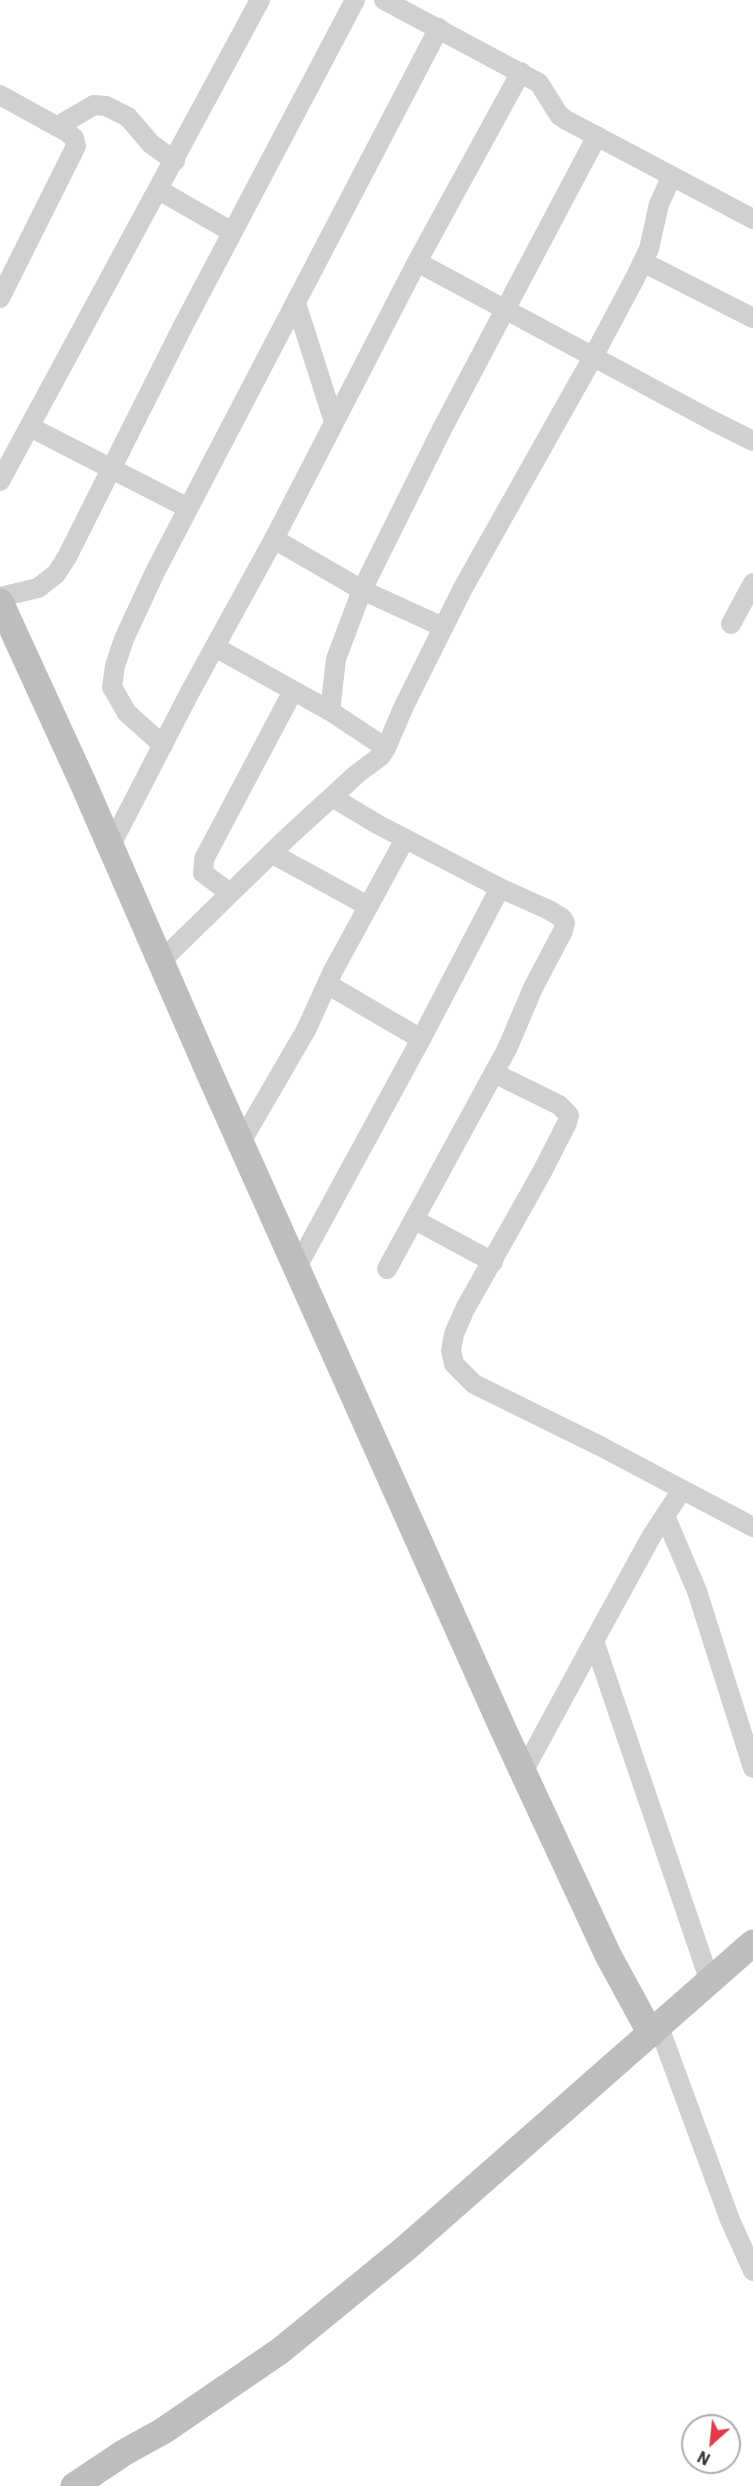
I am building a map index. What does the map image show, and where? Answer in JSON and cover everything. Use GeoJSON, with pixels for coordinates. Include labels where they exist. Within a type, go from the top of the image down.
{"type":"FeatureCollection","features":[{"type":"Feature","properties":{"kind":"street"},"geometry":{"type":"LineString","coordinates":[[0,481],[261,0]]}},
{"type":"Feature","properties":{"kind":"street"},"geometry":{"type":"LineString","coordinates":[[0,597],[38,588],[56,574],[67,557],[232,232],[355,0]]}},
{"type":"Feature","properties":{"kind":"street"},"geometry":{"type":"LineString","coordinates":[[384,0],[539,83],[559,115],[753,219]]}},
{"type":"Feature","properties":{"kind":"street"},"geometry":{"type":"LineString","coordinates":[[163,745],[127,713],[112,687],[124,639],[155,572],[439,28]]}},
{"type":"Feature","properties":{"kind":"street"},"geometry":{"type":"LineString","coordinates":[[111,845],[274,539],[417,262],[521,72]]}},
{"type":"Feature","properties":{"kind":"street"},"geometry":{"type":"LineString","coordinates":[[0,95],[58,126],[74,138],[76,146],[0,298]]}},
{"type":"Feature","properties":{"kind":"street"},"geometry":{"type":"LineString","coordinates":[[58,126],[94,105],[106,106],[128,117],[151,144],[175,161]]}},
{"type":"Feature","properties":{"kind":"street"},"geometry":{"type":"LineString","coordinates":[[330,711],[336,659],[362,590],[443,427],[597,136]]}},
{"type":"Feature","properties":{"kind":"street"},"geometry":{"type":"LineString","coordinates":[[161,961],[271,853],[381,756],[443,627],[521,482],[593,357],[643,262],[653,235],[659,204],[672,176]]}},
{"type":"Feature","properties":{"kind":"street"},"geometry":{"type":"LineString","coordinates":[[159,190],[232,232]]}},
{"type":"Feature","properties":{"kind":"street"},"geometry":{"type":"LineString","coordinates":[[417,262],[753,441]]}},
{"type":"Feature","properties":{"kind":"street"},"geometry":{"type":"LineString","coordinates":[[643,262],[753,318]]}},
{"type":"Feature","properties":{"kind":"street"},"geometry":{"type":"LineString","coordinates":[[296,303],[334,422]]}},
{"type":"Feature","properties":{"kind":"street"},"geometry":{"type":"LineString","coordinates":[[30,427],[188,508]]}},
{"type":"Feature","properties":{"kind":"street"},"geometry":{"type":"LineString","coordinates":[[274,539],[362,590],[443,627]]}},
{"type":"Feature","properties":{"kind":"street"},"geometry":{"type":"LineString","coordinates":[[731,624],[753,583]]}},
{"type":"Feature","properties":{"kind":"street"},"geometry":{"type":"LineString","coordinates":[[0,602],[111,845],[241,1143],[523,1772],[753,2271]]}},
{"type":"Feature","properties":{"kind":"street"},"geometry":{"type":"LineString","coordinates":[[215,647],[330,711],[386,748]]}},
{"type":"Feature","properties":{"kind":"street"},"geometry":{"type":"LineString","coordinates":[[230,894],[203,873],[204,858],[293,691]]}},
{"type":"Feature","properties":{"kind":"street"},"geometry":{"type":"LineString","coordinates":[[332,797],[405,839],[500,888],[549,910],[562,918],[565,923],[494,1073],[387,1269]]}},
{"type":"Feature","properties":{"kind":"street"},"geometry":{"type":"LineString","coordinates":[[241,1143],[306,1030],[327,984],[405,839]]}},
{"type":"Feature","properties":{"kind":"street"},"geometry":{"type":"LineString","coordinates":[[271,853],[368,906]]}},
{"type":"Feature","properties":{"kind":"street"},"geometry":{"type":"LineString","coordinates":[[297,1267],[422,1039],[500,888]]}},
{"type":"Feature","properties":{"kind":"street"},"geometry":{"type":"LineString","coordinates":[[327,984],[422,1039]]}},
{"type":"Feature","properties":{"kind":"street"},"geometry":{"type":"LineString","coordinates":[[494,1073],[559,1105],[569,1115],[547,1162],[465,1309],[454,1334],[451,1351],[454,1364],[474,1383],[753,1527]]}},
{"type":"Feature","properties":{"kind":"street"},"geometry":{"type":"LineString","coordinates":[[415,1220],[493,1262]]}},
{"type":"Feature","properties":{"kind":"street"},"geometry":{"type":"LineString","coordinates":[[523,1772],[626,1580],[682,1490]]}},
{"type":"Feature","properties":{"kind":"street"},"geometry":{"type":"LineString","coordinates":[[665,1516],[697,1591],[753,1768]]}},
{"type":"Feature","properties":{"kind":"street"},"geometry":{"type":"LineString","coordinates":[[594,1641],[710,1982]]}},
{"type":"Feature","properties":{"kind":"street"},"geometry":{"type":"LineString","coordinates":[[74,2486],[125,2452],[163,2431],[280,2350],[406,2248],[753,1943]]}}]}
